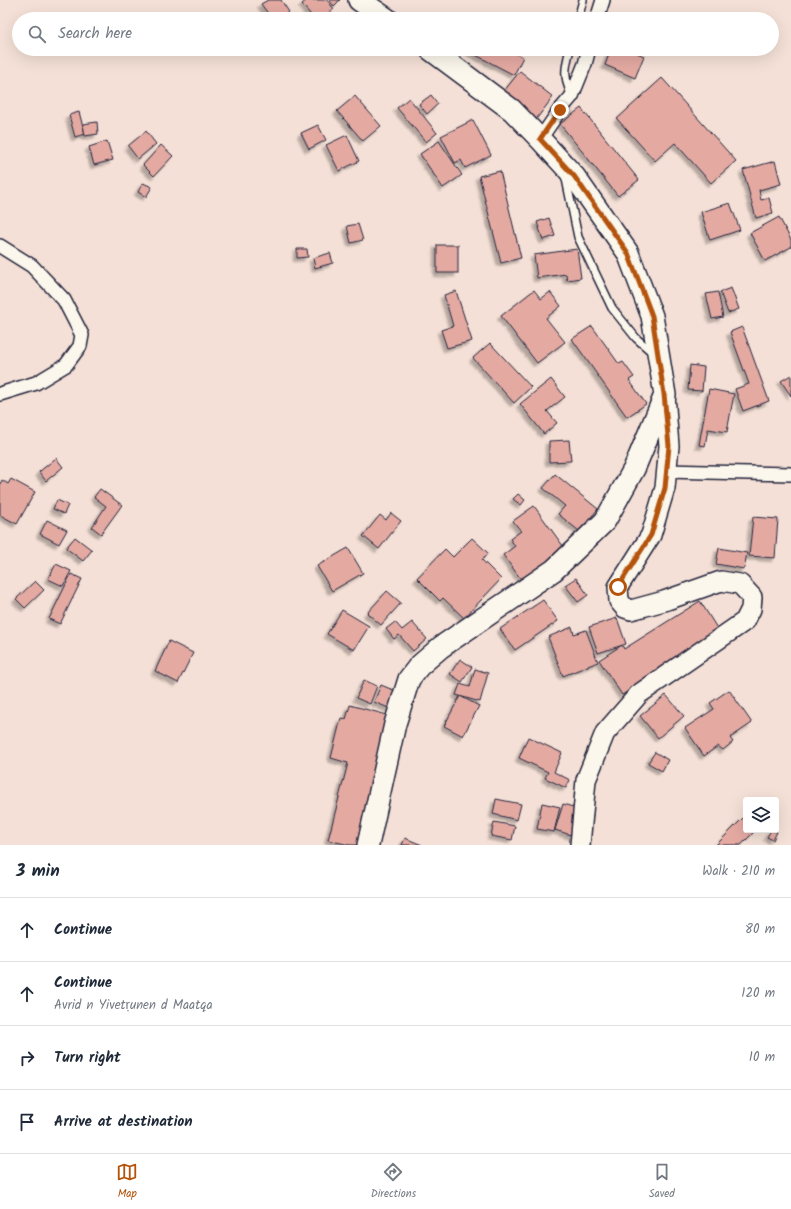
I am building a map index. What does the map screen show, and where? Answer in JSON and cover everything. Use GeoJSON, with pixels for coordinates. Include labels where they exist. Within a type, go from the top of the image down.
{"type":"FeatureCollection","features":[{"type":"Feature","properties":{"kind":"main road"},"geometry":{"type":"LineString","coordinates":[[359,0],[377,12]]}},
{"type":"Feature","properties":{"kind":"main road"},"geometry":{"type":"LineString","coordinates":[[368,845],[395,724],[409,679],[419,666],[441,647],[554,570],[605,521],[634,469],[664,394],[652,316],[628,253],[574,176],[540,139],[512,110],[439,56]]}},
{"type":"Feature","properties":{"kind":"street"},"geometry":{"type":"LineString","coordinates":[[599,12],[603,0]]}},
{"type":"Feature","properties":{"kind":"street"},"geometry":{"type":"LineString","coordinates":[[540,139],[560,110],[572,96],[587,56]]}},
{"type":"Feature","properties":{"kind":"street"},"geometry":{"type":"LineString","coordinates":[[0,246],[32,266],[64,300],[82,335],[80,346],[66,365],[36,383],[0,394]]}},
{"type":"Feature","properties":{"kind":"street"},"geometry":{"type":"LineString","coordinates":[[580,845],[586,780],[605,733],[639,694],[745,621],[751,609],[752,597],[740,584],[722,581],[664,601],[631,610],[625,608],[619,602],[618,587],[651,535],[665,488],[669,446],[664,394]]}},
{"type":"Feature","properties":{"kind":"street"},"geometry":{"type":"LineString","coordinates":[[666,470],[791,474]]}},
{"type":"Feature","properties":{"kind":"lane"},"geometry":{"type":"LineString","coordinates":[[580,12],[583,0]]}},
{"type":"Feature","properties":{"kind":"lane"},"geometry":{"type":"LineString","coordinates":[[568,56],[565,78],[572,96]]}},
{"type":"Feature","properties":{"kind":"lane"},"geometry":{"type":"LineString","coordinates":[[563,164],[578,237],[612,308],[636,338],[659,359]]}},
{"type":"Feature","properties":{"kind":"building"},"geometry":{"type":"Polygon","coordinates":[[[268,0],[281,0],[289,12],[267,12],[261,4],[268,0]]]}},
{"type":"Feature","properties":{"kind":"building"},"geometry":{"type":"Polygon","coordinates":[[[307,0],[327,0],[334,9],[330,12],[308,12],[302,4],[307,0]]]}},
{"type":"Feature","properties":{"kind":"building"},"geometry":{"type":"Polygon","coordinates":[[[329,0],[340,0],[334,6],[329,0]]]}},
{"type":"Feature","properties":{"kind":"building"},"geometry":{"type":"Polygon","coordinates":[[[478,56],[521,56],[523,57],[514,75],[478,56]]]}},
{"type":"Feature","properties":{"kind":"building"},"geometry":{"type":"Polygon","coordinates":[[[608,56],[644,56],[635,78],[605,65],[608,56]]]}},
{"type":"Feature","properties":{"kind":"building"},"geometry":{"type":"Polygon","coordinates":[[[520,71],[553,97],[534,122],[500,96],[520,71]]]}},
{"type":"Feature","properties":{"kind":"building"},"geometry":{"type":"Polygon","coordinates":[[[662,78],[736,161],[711,183],[675,143],[655,161],[617,119],[662,78]]]}},
{"type":"Feature","properties":{"kind":"building"},"geometry":{"type":"Polygon","coordinates":[[[431,95],[438,104],[427,114],[419,104],[431,95]]]}},
{"type":"Feature","properties":{"kind":"building"},"geometry":{"type":"Polygon","coordinates":[[[355,96],[381,126],[363,141],[337,111],[355,96]]]}},
{"type":"Feature","properties":{"kind":"building"},"geometry":{"type":"Polygon","coordinates":[[[409,98],[437,133],[426,142],[397,108],[409,98]]]}},
{"type":"Feature","properties":{"kind":"building"},"geometry":{"type":"Polygon","coordinates":[[[581,108],[639,180],[618,196],[560,124],[581,108]]]}},
{"type":"Feature","properties":{"kind":"building"},"geometry":{"type":"Polygon","coordinates":[[[79,112],[85,134],[75,137],[69,115],[79,112]]]}},
{"type":"Feature","properties":{"kind":"building"},"geometry":{"type":"Polygon","coordinates":[[[473,120],[491,155],[465,168],[461,160],[455,163],[441,136],[473,120]]]}},
{"type":"Feature","properties":{"kind":"building"},"geometry":{"type":"Polygon","coordinates":[[[97,122],[98,134],[85,136],[83,124],[97,122]]]}},
{"type":"Feature","properties":{"kind":"building"},"geometry":{"type":"Polygon","coordinates":[[[318,125],[326,140],[309,149],[301,133],[318,125]]]}},
{"type":"Feature","properties":{"kind":"building"},"geometry":{"type":"Polygon","coordinates":[[[146,131],[156,144],[138,159],[128,146],[146,131]]]}},
{"type":"Feature","properties":{"kind":"building"},"geometry":{"type":"Polygon","coordinates":[[[347,135],[359,161],[339,171],[326,145],[347,135]]]}},
{"type":"Feature","properties":{"kind":"building"},"geometry":{"type":"Polygon","coordinates":[[[107,141],[113,160],[94,165],[89,147],[107,141]]]}},
{"type":"Feature","properties":{"kind":"building"},"geometry":{"type":"Polygon","coordinates":[[[439,141],[462,175],[443,188],[420,154],[439,141]]]}},
{"type":"Feature","properties":{"kind":"building"},"geometry":{"type":"Polygon","coordinates":[[[161,145],[173,156],[154,176],[143,165],[161,145]]]}},
{"type":"Feature","properties":{"kind":"building"},"geometry":{"type":"Polygon","coordinates":[[[775,161],[781,184],[759,190],[761,200],[769,198],[773,213],[756,218],[743,170],[775,161]]]}},
{"type":"Feature","properties":{"kind":"building"},"geometry":{"type":"Polygon","coordinates":[[[500,171],[521,258],[501,263],[479,176],[500,171]]]}},
{"type":"Feature","properties":{"kind":"building"},"geometry":{"type":"Polygon","coordinates":[[[143,183],[152,187],[146,197],[138,192],[143,183]]]}},
{"type":"Feature","properties":{"kind":"building"},"geometry":{"type":"Polygon","coordinates":[[[730,203],[740,230],[710,240],[701,212],[730,203]]]}},
{"type":"Feature","properties":{"kind":"building"},"geometry":{"type":"Polygon","coordinates":[[[779,217],[791,240],[791,247],[765,261],[750,233],[779,217]]]}},
{"type":"Feature","properties":{"kind":"building"},"geometry":{"type":"Polygon","coordinates":[[[549,218],[555,236],[543,240],[537,222],[549,218]]]}},
{"type":"Feature","properties":{"kind":"building"},"geometry":{"type":"Polygon","coordinates":[[[358,224],[363,240],[351,243],[347,226],[358,224]]]}},
{"type":"Feature","properties":{"kind":"building"},"geometry":{"type":"Polygon","coordinates":[[[437,245],[458,245],[458,273],[437,273],[437,245]]]}},
{"type":"Feature","properties":{"kind":"building"},"geometry":{"type":"Polygon","coordinates":[[[297,249],[307,249],[308,257],[297,258],[297,249]]]}},
{"type":"Feature","properties":{"kind":"building"},"geometry":{"type":"Polygon","coordinates":[[[577,249],[581,278],[567,280],[566,274],[537,278],[534,255],[577,249]]]}},
{"type":"Feature","properties":{"kind":"building"},"geometry":{"type":"Polygon","coordinates":[[[330,253],[333,263],[315,268],[313,258],[330,253]]]}},
{"type":"Feature","properties":{"kind":"building"},"geometry":{"type":"Polygon","coordinates":[[[731,288],[739,309],[728,313],[720,292],[731,288]]]}},
{"type":"Feature","properties":{"kind":"building"},"geometry":{"type":"Polygon","coordinates":[[[534,290],[541,299],[550,292],[561,306],[546,318],[565,342],[537,363],[501,316],[534,290]]]}},
{"type":"Feature","properties":{"kind":"building"},"geometry":{"type":"Polygon","coordinates":[[[456,291],[472,341],[447,348],[441,330],[453,326],[444,295],[456,291]]]}},
{"type":"Feature","properties":{"kind":"building"},"geometry":{"type":"Polygon","coordinates":[[[718,292],[723,317],[712,319],[706,294],[718,292]]]}},
{"type":"Feature","properties":{"kind":"building"},"geometry":{"type":"Polygon","coordinates":[[[592,326],[619,364],[623,362],[634,377],[629,380],[646,404],[627,417],[572,339],[592,326]]]}},
{"type":"Feature","properties":{"kind":"building"},"geometry":{"type":"Polygon","coordinates":[[[742,327],[769,401],[743,411],[735,389],[749,384],[730,332],[742,327]]]}},
{"type":"Feature","properties":{"kind":"building"},"geometry":{"type":"Polygon","coordinates":[[[490,343],[531,387],[514,403],[473,358],[490,343]]]}},
{"type":"Feature","properties":{"kind":"building"},"geometry":{"type":"Polygon","coordinates":[[[690,365],[704,367],[702,391],[688,390],[690,365]]]}},
{"type":"Feature","properties":{"kind":"building"},"geometry":{"type":"Polygon","coordinates":[[[791,375],[791,396],[781,381],[791,375]]]}},
{"type":"Feature","properties":{"kind":"building"},"geometry":{"type":"Polygon","coordinates":[[[551,379],[565,397],[547,411],[557,423],[544,434],[520,404],[551,379]]]}},
{"type":"Feature","properties":{"kind":"building"},"geometry":{"type":"Polygon","coordinates":[[[709,389],[734,394],[727,432],[708,429],[705,446],[699,445],[709,389]]]}},
{"type":"Feature","properties":{"kind":"building"},"geometry":{"type":"Polygon","coordinates":[[[569,440],[571,461],[549,462],[549,441],[569,440]]]}},
{"type":"Feature","properties":{"kind":"building"},"geometry":{"type":"Polygon","coordinates":[[[56,458],[63,467],[46,481],[39,472],[56,458]]]}},
{"type":"Feature","properties":{"kind":"building"},"geometry":{"type":"Polygon","coordinates":[[[555,474],[598,509],[579,531],[558,514],[565,506],[543,488],[555,474]]]}},
{"type":"Feature","properties":{"kind":"building"},"geometry":{"type":"Polygon","coordinates":[[[11,479],[35,492],[17,524],[0,515],[0,484],[2,480],[8,484],[11,479]]]}},
{"type":"Feature","properties":{"kind":"building"},"geometry":{"type":"Polygon","coordinates":[[[100,489],[122,505],[101,534],[92,527],[106,506],[94,497],[100,489]]]}},
{"type":"Feature","properties":{"kind":"building"},"geometry":{"type":"Polygon","coordinates":[[[518,494],[525,500],[521,505],[513,499],[518,494]]]}},
{"type":"Feature","properties":{"kind":"building"},"geometry":{"type":"Polygon","coordinates":[[[57,500],[68,505],[64,514],[53,509],[57,500]]]}},
{"type":"Feature","properties":{"kind":"building"},"geometry":{"type":"Polygon","coordinates":[[[534,506],[566,550],[523,582],[503,555],[515,546],[510,539],[521,531],[513,521],[534,506]]]}},
{"type":"Feature","properties":{"kind":"building"},"geometry":{"type":"Polygon","coordinates":[[[391,513],[401,521],[379,549],[363,536],[380,515],[386,520],[391,513]]]}},
{"type":"Feature","properties":{"kind":"building"},"geometry":{"type":"Polygon","coordinates":[[[753,517],[778,519],[775,558],[749,556],[753,517]]]}},
{"type":"Feature","properties":{"kind":"building"},"geometry":{"type":"Polygon","coordinates":[[[47,520],[67,530],[59,544],[40,534],[47,520]]]}},
{"type":"Feature","properties":{"kind":"building"},"geometry":{"type":"Polygon","coordinates":[[[75,537],[92,550],[83,561],[66,548],[75,537]]]}},
{"type":"Feature","properties":{"kind":"building"},"geometry":{"type":"Polygon","coordinates":[[[472,538],[488,553],[482,560],[501,579],[464,618],[443,598],[440,601],[417,578],[445,549],[453,557],[472,538]]]}},
{"type":"Feature","properties":{"kind":"building"},"geometry":{"type":"Polygon","coordinates":[[[348,548],[363,573],[332,591],[317,566],[348,548]]]}},
{"type":"Feature","properties":{"kind":"building"},"geometry":{"type":"Polygon","coordinates":[[[719,548],[747,553],[744,569],[716,564],[719,548]]]}},
{"type":"Feature","properties":{"kind":"building"},"geometry":{"type":"Polygon","coordinates":[[[56,564],[71,571],[63,586],[48,579],[56,564]]]}},
{"type":"Feature","properties":{"kind":"building"},"geometry":{"type":"Polygon","coordinates":[[[71,574],[82,579],[60,624],[49,619],[71,574]]]}},
{"type":"Feature","properties":{"kind":"building"},"geometry":{"type":"Polygon","coordinates":[[[576,578],[588,595],[578,602],[565,585],[576,578]]]}},
{"type":"Feature","properties":{"kind":"building"},"geometry":{"type":"Polygon","coordinates":[[[35,581],[44,590],[25,608],[16,599],[35,581]]]}},
{"type":"Feature","properties":{"kind":"building"},"geometry":{"type":"Polygon","coordinates":[[[387,591],[401,603],[381,625],[367,613],[387,591]]]}},
{"type":"Feature","properties":{"kind":"building"},"geometry":{"type":"Polygon","coordinates":[[[543,600],[558,621],[515,650],[500,629],[543,600]]]}},
{"type":"Feature","properties":{"kind":"building"},"geometry":{"type":"Polygon","coordinates":[[[700,601],[720,633],[622,695],[599,660],[622,645],[624,649],[700,601]]]}},
{"type":"Feature","properties":{"kind":"building"},"geometry":{"type":"Polygon","coordinates":[[[342,610],[369,626],[354,650],[327,634],[342,610]]]}},
{"type":"Feature","properties":{"kind":"building"},"geometry":{"type":"Polygon","coordinates":[[[617,618],[626,644],[598,653],[589,627],[617,618]]]}},
{"type":"Feature","properties":{"kind":"building"},"geometry":{"type":"Polygon","coordinates":[[[395,622],[402,630],[412,622],[427,639],[413,651],[399,635],[394,639],[386,629],[395,622]]]}},
{"type":"Feature","properties":{"kind":"building"},"geometry":{"type":"Polygon","coordinates":[[[572,627],[574,634],[586,630],[598,662],[563,676],[548,637],[572,627]]]}},
{"type":"Feature","properties":{"kind":"building"},"geometry":{"type":"Polygon","coordinates":[[[169,641],[193,653],[178,683],[155,671],[169,641]]]}},
{"type":"Feature","properties":{"kind":"building"},"geometry":{"type":"Polygon","coordinates":[[[460,659],[472,667],[462,682],[450,674],[460,659]]]}},
{"type":"Feature","properties":{"kind":"building"},"geometry":{"type":"Polygon","coordinates":[[[475,669],[488,673],[480,702],[456,695],[460,684],[470,687],[475,669]]]}},
{"type":"Feature","properties":{"kind":"building"},"geometry":{"type":"Polygon","coordinates":[[[364,680],[377,686],[370,704],[356,698],[364,680]]]}},
{"type":"Feature","properties":{"kind":"building"},"geometry":{"type":"Polygon","coordinates":[[[381,685],[398,692],[391,709],[374,702],[381,685]]]}},
{"type":"Feature","properties":{"kind":"building"},"geometry":{"type":"Polygon","coordinates":[[[729,690],[752,723],[730,738],[733,742],[723,750],[718,746],[704,756],[685,728],[714,709],[710,703],[729,690]]]}},
{"type":"Feature","properties":{"kind":"building"},"geometry":{"type":"Polygon","coordinates":[[[666,695],[684,716],[658,738],[640,716],[666,695]]]}},
{"type":"Feature","properties":{"kind":"building"},"geometry":{"type":"Polygon","coordinates":[[[460,696],[479,706],[463,736],[444,726],[460,696]]]}},
{"type":"Feature","properties":{"kind":"building"},"geometry":{"type":"Polygon","coordinates":[[[350,705],[391,716],[357,845],[349,845],[328,840],[348,763],[331,758],[341,718],[346,719],[350,705]]]}},
{"type":"Feature","properties":{"kind":"building"},"geometry":{"type":"Polygon","coordinates":[[[528,737],[562,753],[554,772],[570,780],[566,788],[545,778],[548,772],[519,758],[528,737]]]}},
{"type":"Feature","properties":{"kind":"building"},"geometry":{"type":"Polygon","coordinates":[[[655,752],[668,760],[662,771],[648,763],[655,752]]]}},
{"type":"Feature","properties":{"kind":"building"},"geometry":{"type":"Polygon","coordinates":[[[496,799],[521,804],[517,820],[493,814],[496,799]]]}},
{"type":"Feature","properties":{"kind":"building"},"geometry":{"type":"Polygon","coordinates":[[[542,803],[560,807],[554,832],[537,829],[542,803]]]}},
{"type":"Feature","properties":{"kind":"building"},"geometry":{"type":"Polygon","coordinates":[[[563,804],[583,810],[574,836],[555,830],[563,804]]]}},
{"type":"Feature","properties":{"kind":"building"},"geometry":{"type":"Polygon","coordinates":[[[743,818],[743,833],[753,833],[741,845],[716,845],[743,818]]]}},
{"type":"Feature","properties":{"kind":"building"},"geometry":{"type":"Polygon","coordinates":[[[494,822],[515,826],[512,840],[491,836],[494,822]]]}},
{"type":"Feature","properties":{"kind":"building"},"geometry":{"type":"Polygon","coordinates":[[[769,833],[776,833],[773,840],[767,837],[769,833]]]}},
{"type":"Feature","properties":{"kind":"building"},"geometry":{"type":"Polygon","coordinates":[[[405,838],[422,845],[402,845],[405,838]]]}},
{"type":"Feature","properties":{"kind":"route"},"geometry":{"type":"LineString","coordinates":[[560,110],[540,139],[574,176],[628,253],[652,316],[664,394],[669,446],[665,488],[651,535],[618,587]]}}]}
